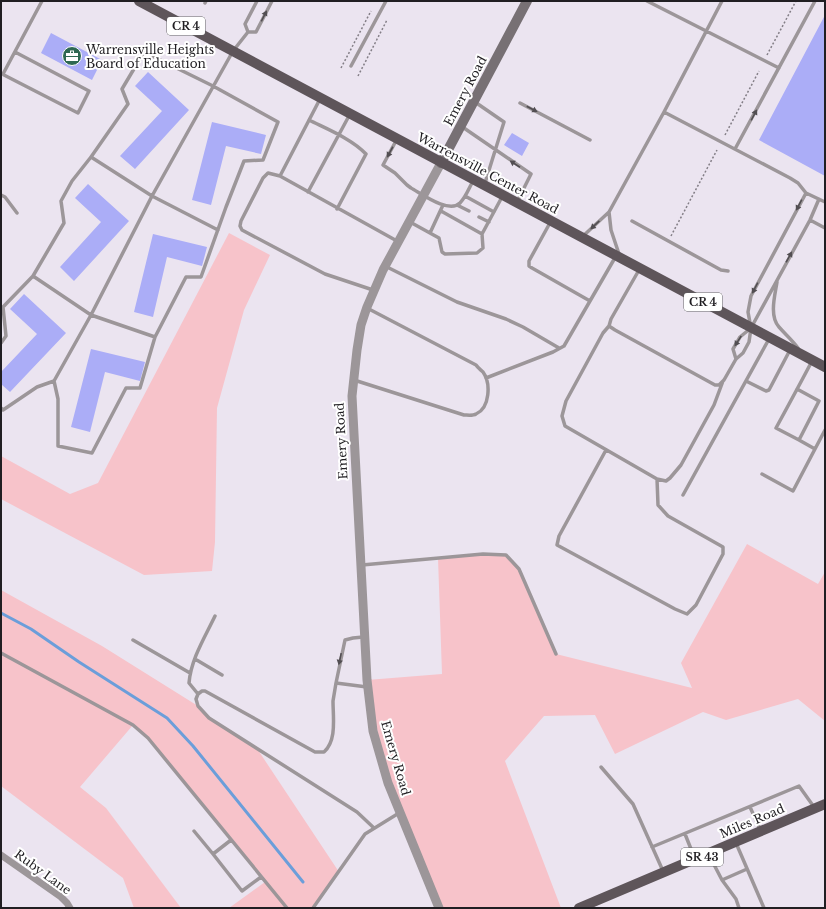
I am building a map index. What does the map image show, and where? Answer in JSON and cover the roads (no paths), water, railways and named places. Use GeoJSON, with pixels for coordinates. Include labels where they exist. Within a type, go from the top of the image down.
{"type":"FeatureCollection","features":[{"type":"Feature","properties":{"kind":"main road","name":"Warrensville Center Road"},"geometry":{"type":"LineString","coordinates":[[139,1],[825,367]]}},
{"type":"Feature","properties":{"kind":"main road","name":"Emery Road"},"geometry":{"type":"LineString","coordinates":[[441,163],[527,1]]}},
{"type":"Feature","properties":{"kind":"main road","name":"Miles Road"},"geometry":{"type":"LineString","coordinates":[[582,907],[825,804]]}},
{"type":"Feature","properties":{"kind":"street","name":"Emery Road"},"geometry":{"type":"LineString","coordinates":[[439,908],[388,784],[373,731],[367,687],[352,406],[353,380],[358,343],[366,307],[398,242],[441,163]]}},
{"type":"Feature","properties":{"kind":"street","name":"Ruby Lane"},"geometry":{"type":"LineString","coordinates":[[1,855],[61,897],[70,908]]}},
{"type":"Feature","properties":{"kind":"lane"},"geometry":{"type":"LineString","coordinates":[[15,52],[89,91],[78,113],[4,75],[15,52],[42,1]]}},
{"type":"Feature","properties":{"kind":"lane"},"geometry":{"type":"LineString","coordinates":[[248,32],[245,24],[257,1]]}},
{"type":"Feature","properties":{"kind":"lane"},"geometry":{"type":"LineString","coordinates":[[248,32],[256,32],[272,1]]}},
{"type":"Feature","properties":{"kind":"lane"},"geometry":{"type":"LineString","coordinates":[[351,66],[386,1]]}},
{"type":"Feature","properties":{"kind":"lane"},"geometry":{"type":"LineString","coordinates":[[647,1],[779,68]]}},
{"type":"Feature","properties":{"kind":"lane"},"geometry":{"type":"LineString","coordinates":[[581,237],[609,212],[664,112],[722,1]]}},
{"type":"Feature","properties":{"kind":"lane"},"geometry":{"type":"LineString","coordinates":[[735,149],[815,1]]}},
{"type":"Feature","properties":{"kind":"lane"},"geometry":{"type":"LineString","coordinates":[[1,408],[3,410],[37,387],[54,381],[91,315],[152,196],[213,86],[233,51],[248,32]]}},
{"type":"Feature","properties":{"kind":"lane"},"geometry":{"type":"LineString","coordinates":[[1,343],[6,336],[3,307],[33,276],[64,223],[61,201],[72,181],[91,157],[128,104],[122,89],[144,52],[213,86],[278,122],[262,160],[244,161],[201,277],[186,277],[155,337],[140,388],[126,388],[92,454],[58,446],[58,399],[54,381]]}},
{"type":"Feature","properties":{"kind":"lane"},"geometry":{"type":"LineString","coordinates":[[280,176],[320,98]]}},
{"type":"Feature","properties":{"kind":"lane"},"geometry":{"type":"LineString","coordinates":[[474,101],[504,122],[484,186]]}},
{"type":"Feature","properties":{"kind":"lane"},"geometry":{"type":"LineString","coordinates":[[520,103],[590,140]]}},
{"type":"Feature","properties":{"kind":"lane"},"geometry":{"type":"LineString","coordinates":[[664,112],[790,178],[798,183],[806,193],[825,202]]}},
{"type":"Feature","properties":{"kind":"lane"},"geometry":{"type":"LineString","coordinates":[[308,192],[350,114]]}},
{"type":"Feature","properties":{"kind":"lane"},"geometry":{"type":"LineString","coordinates":[[309,120],[339,135],[366,154],[337,209]]}},
{"type":"Feature","properties":{"kind":"lane"},"geometry":{"type":"LineString","coordinates":[[461,126],[531,174],[516,203]]}},
{"type":"Feature","properties":{"kind":"lane"},"geometry":{"type":"LineString","coordinates":[[397,139],[383,165],[395,173],[407,185],[424,195],[444,205],[457,205],[469,211]]}},
{"type":"Feature","properties":{"kind":"lane"},"geometry":{"type":"LineString","coordinates":[[91,157],[152,196],[218,230]]}},
{"type":"Feature","properties":{"kind":"lane"},"geometry":{"type":"LineString","coordinates":[[374,291],[325,274],[242,230],[240,226],[241,221],[263,178],[268,173],[280,176],[398,242]]}},
{"type":"Feature","properties":{"kind":"lane"},"geometry":{"type":"LineString","coordinates":[[457,205],[465,196],[473,180]]}},
{"type":"Feature","properties":{"kind":"lane"},"geometry":{"type":"LineString","coordinates":[[640,269],[610,320],[609,326],[603,334],[566,401],[562,416],[565,426],[657,479],[666,481],[681,465],[714,405],[724,380],[736,359],[743,354],[749,342],[751,328],[748,312],[751,296],[806,193]]}},
{"type":"Feature","properties":{"kind":"lane"},"geometry":{"type":"LineString","coordinates":[[1,195],[6,198],[17,213]]}},
{"type":"Feature","properties":{"kind":"lane"},"geometry":{"type":"LineString","coordinates":[[465,196],[494,212]]}},
{"type":"Feature","properties":{"kind":"lane"},"geometry":{"type":"LineString","coordinates":[[409,222],[439,238],[442,252],[445,254],[477,253],[483,248],[482,234],[503,196]]}},
{"type":"Feature","properties":{"kind":"lane"},"geometry":{"type":"LineString","coordinates":[[736,359],[733,349],[740,337],[751,328],[810,220],[819,199]]}},
{"type":"Feature","properties":{"kind":"lane"},"geometry":{"type":"LineString","coordinates":[[430,232],[444,205]]}},
{"type":"Feature","properties":{"kind":"lane"},"geometry":{"type":"LineString","coordinates":[[441,211],[482,234]]}},
{"type":"Feature","properties":{"kind":"lane"},"geometry":{"type":"LineString","coordinates":[[486,378],[564,346],[618,257],[611,230],[609,212]]}},
{"type":"Feature","properties":{"kind":"lane"},"geometry":{"type":"LineString","coordinates":[[479,217],[489,222]]}},
{"type":"Feature","properties":{"kind":"lane"},"geometry":{"type":"LineString","coordinates":[[810,220],[825,228]]}},
{"type":"Feature","properties":{"kind":"lane"},"geometry":{"type":"LineString","coordinates":[[550,221],[529,262],[529,266],[590,301]]}},
{"type":"Feature","properties":{"kind":"lane"},"geometry":{"type":"LineString","coordinates":[[632,221],[721,270],[728,271]]}},
{"type":"Feature","properties":{"kind":"lane"},"geometry":{"type":"LineString","coordinates":[[386,266],[457,302],[506,319],[523,327],[559,348]]}},
{"type":"Feature","properties":{"kind":"lane"},"geometry":{"type":"LineString","coordinates":[[33,276],[91,315],[155,337]]}},
{"type":"Feature","properties":{"kind":"lane"},"geometry":{"type":"LineString","coordinates":[[778,278],[773,312],[778,326],[790,337],[808,358],[797,389],[776,428],[815,449]]}},
{"type":"Feature","properties":{"kind":"lane"},"geometry":{"type":"LineString","coordinates":[[353,380],[464,415],[476,414],[485,407],[488,401],[486,378],[484,373],[476,365],[366,307]]}},
{"type":"Feature","properties":{"kind":"lane"},"geometry":{"type":"LineString","coordinates":[[609,326],[715,385],[719,385],[724,380]]}},
{"type":"Feature","properties":{"kind":"lane"},"geometry":{"type":"LineString","coordinates":[[683,495],[770,338]]}},
{"type":"Feature","properties":{"kind":"lane"},"geometry":{"type":"LineString","coordinates":[[746,381],[766,391],[769,390],[791,349]]}},
{"type":"Feature","properties":{"kind":"lane"},"geometry":{"type":"LineString","coordinates":[[797,389],[819,401],[799,440]]}},
{"type":"Feature","properties":{"kind":"lane"},"geometry":{"type":"LineString","coordinates":[[762,474],[793,490],[825,430]]}},
{"type":"Feature","properties":{"kind":"lane"},"geometry":{"type":"LineString","coordinates":[[606,450],[559,536],[557,545],[675,609],[687,614],[696,605],[723,554],[723,547],[668,516],[658,505],[657,479]]}},
{"type":"Feature","properties":{"kind":"lane"},"geometry":{"type":"LineString","coordinates":[[361,565],[483,554],[506,555],[519,569],[556,654]]}},
{"type":"Feature","properties":{"kind":"lane"},"geometry":{"type":"LineString","coordinates":[[198,694],[189,683],[190,673],[215,616]]}},
{"type":"Feature","properties":{"kind":"lane"},"geometry":{"type":"LineString","coordinates":[[364,637],[345,640],[333,701],[334,722],[330,747],[324,752],[316,752],[205,691],[198,694],[196,699],[198,706],[209,718],[357,812],[374,828]]}},
{"type":"Feature","properties":{"kind":"lane"},"geometry":{"type":"LineString","coordinates":[[133,640],[190,673]]}},
{"type":"Feature","properties":{"kind":"lane"},"geometry":{"type":"LineString","coordinates":[[1,653],[133,724],[148,738],[287,908]]}},
{"type":"Feature","properties":{"kind":"lane"},"geometry":{"type":"LineString","coordinates":[[195,659],[222,674]]}},
{"type":"Feature","properties":{"kind":"lane"},"geometry":{"type":"LineString","coordinates":[[336,683],[367,687]]}},
{"type":"Feature","properties":{"kind":"lane"},"geometry":{"type":"LineString","coordinates":[[601,767],[633,804],[664,872]]}},
{"type":"Feature","properties":{"kind":"lane"},"geometry":{"type":"LineString","coordinates":[[652,847],[799,786],[815,808]]}},
{"type":"Feature","properties":{"kind":"lane"},"geometry":{"type":"LineString","coordinates":[[750,806],[761,832]]}},
{"type":"Feature","properties":{"kind":"lane"},"geometry":{"type":"LineString","coordinates":[[313,908],[366,834],[399,813]]}},
{"type":"Feature","properties":{"kind":"lane"},"geometry":{"type":"LineString","coordinates":[[194,831],[242,891],[261,877]]}},
{"type":"Feature","properties":{"kind":"lane"},"geometry":{"type":"LineString","coordinates":[[685,834],[695,859]]}},
{"type":"Feature","properties":{"kind":"lane"},"geometry":{"type":"LineString","coordinates":[[213,854],[231,840]]}},
{"type":"Feature","properties":{"kind":"lane"},"geometry":{"type":"LineString","coordinates":[[736,842],[764,908]]}},
{"type":"Feature","properties":{"kind":"lane"},"geometry":{"type":"LineString","coordinates":[[708,854],[722,880],[736,899],[739,908]]}},
{"type":"Feature","properties":{"kind":"lane"},"geometry":{"type":"LineString","coordinates":[[722,880],[747,869]]}},
{"type":"Feature","properties":{"kind":"waterway"},"geometry":{"type":"LineString","coordinates":[[1,613],[31,629],[79,662],[167,718],[193,746],[303,882]]}},
{"type":"Feature","properties":{"kind":"place","name":"Warrensville Heights Board of Education"},"geometry":{"type":"Point","coordinates":[72,56]}}]}
